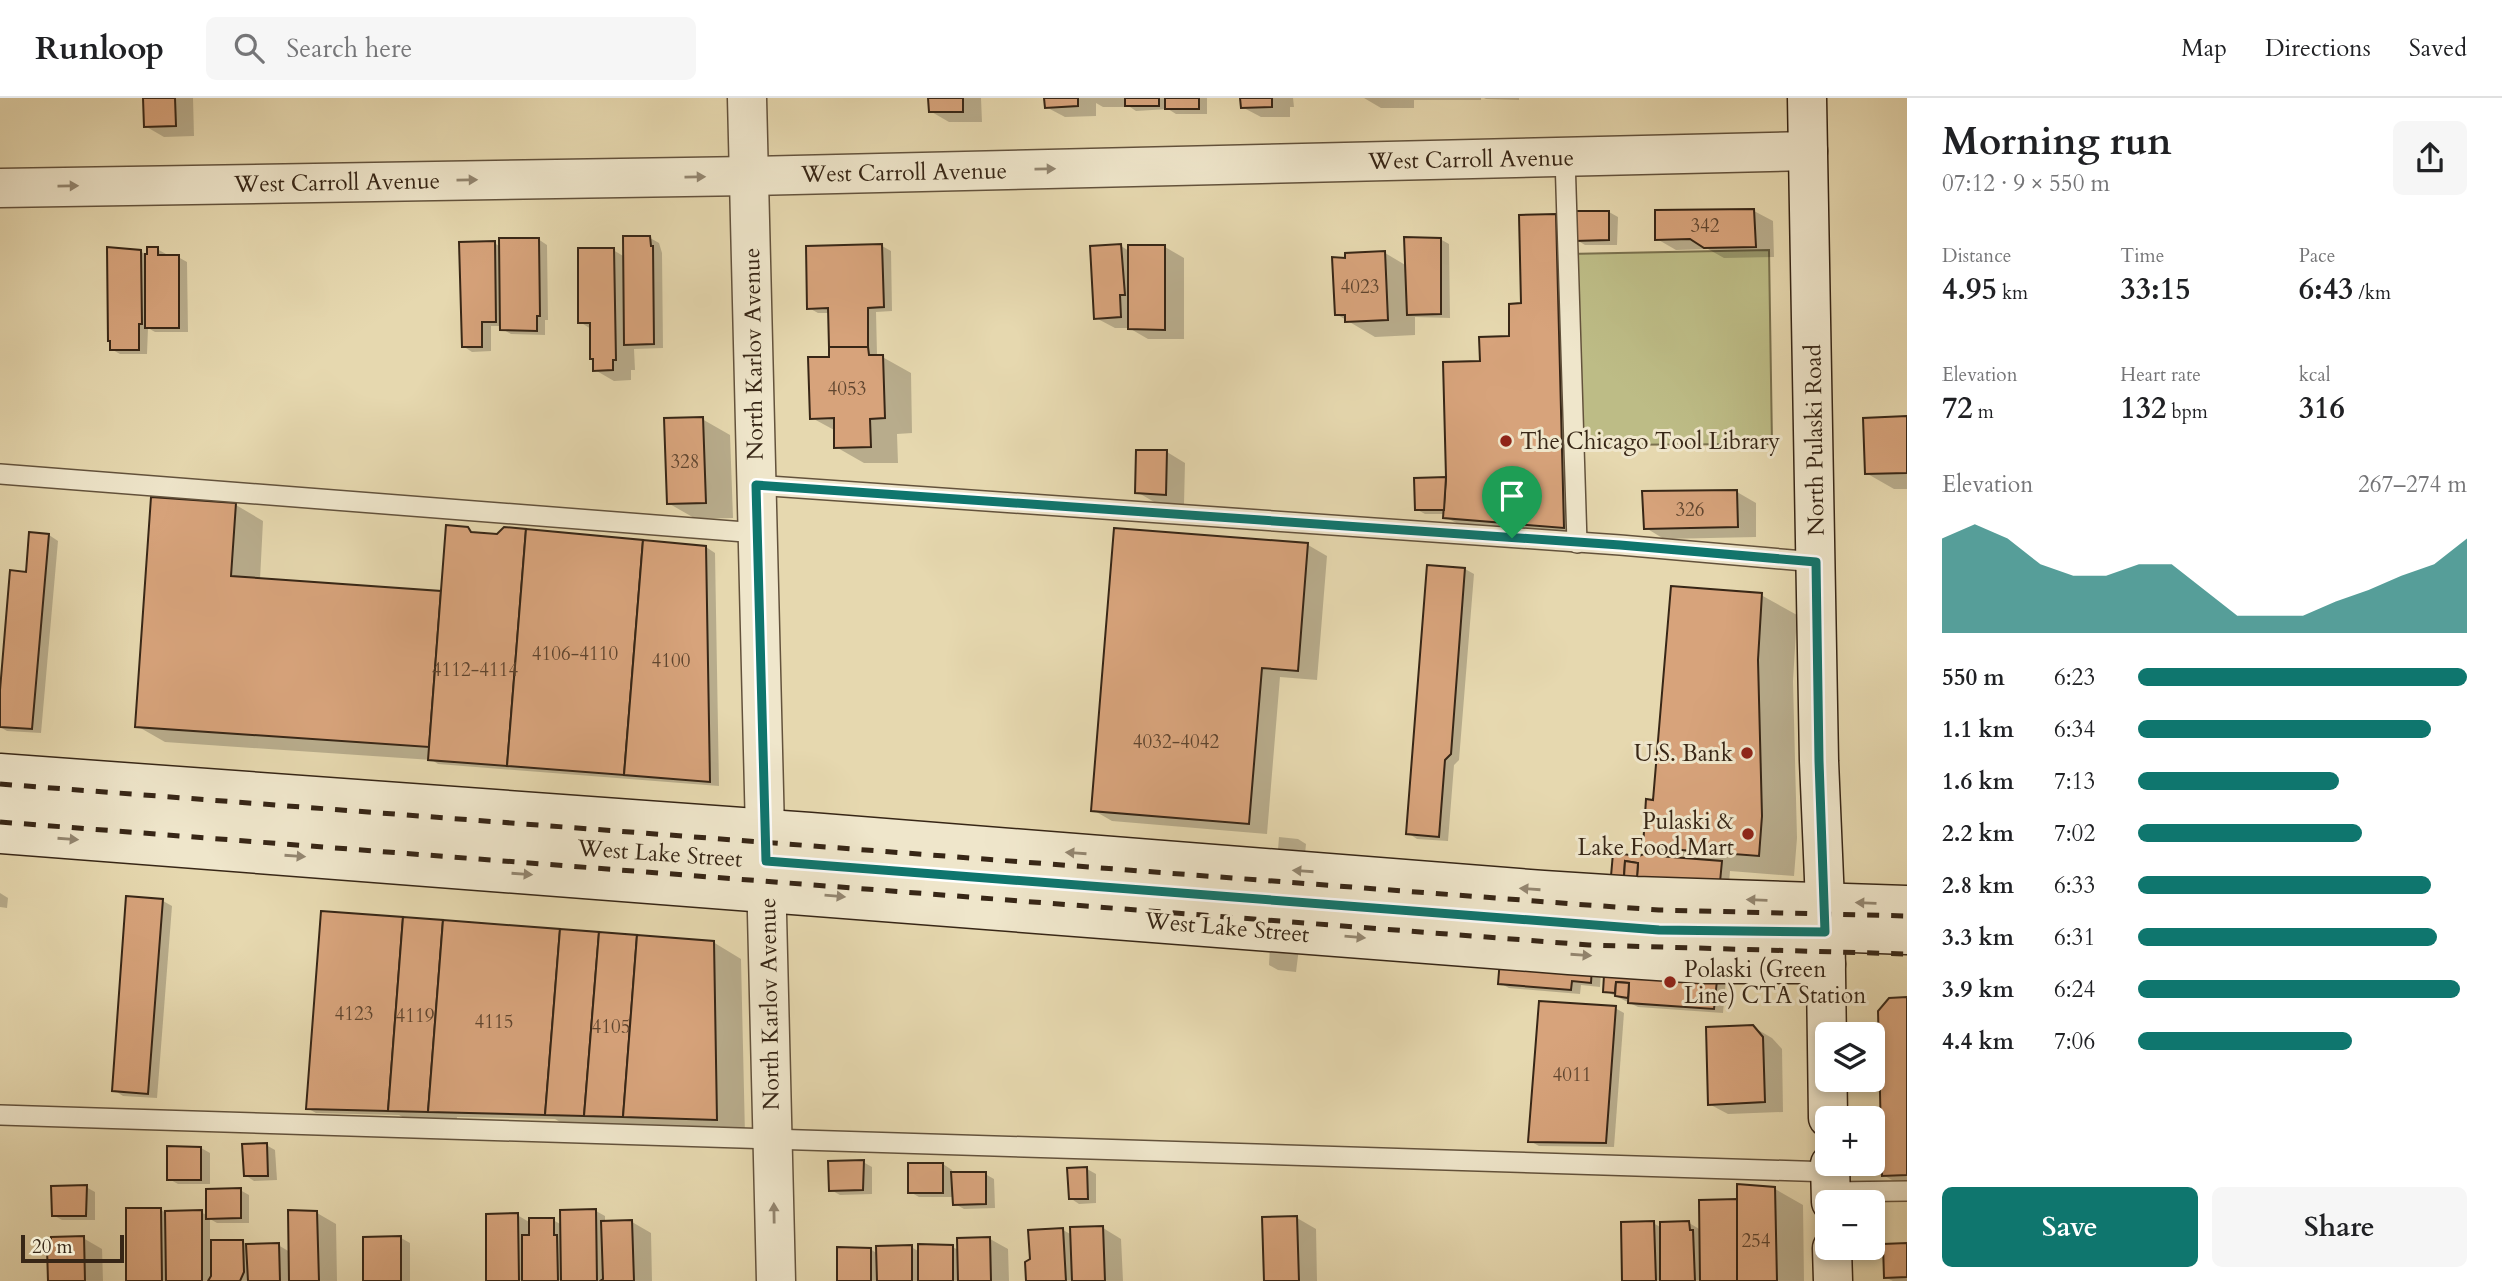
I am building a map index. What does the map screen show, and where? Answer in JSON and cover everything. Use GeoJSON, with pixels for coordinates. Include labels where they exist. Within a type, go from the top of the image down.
{"type":"FeatureCollection","features":[{"type":"Feature","properties":{"kind":"main road","name":"North Karlov Avenue"},"geometry":{"type":"LineString","coordinates":[[747,98],[776,1281]]}},
{"type":"Feature","properties":{"kind":"main road","name":"North Pulaski Road"},"geometry":{"type":"LineString","coordinates":[[1807,98],[1828,1106]]}},
{"type":"Feature","properties":{"kind":"main road","name":"West Carroll Avenue"},"geometry":{"type":"LineString","coordinates":[[0,188],[749,176],[1808,151]]}},
{"type":"Feature","properties":{"kind":"main road","name":"West Lake Street"},"geometry":{"type":"LineString","coordinates":[[0,773],[766,861]]}},
{"type":"Feature","properties":{"kind":"main road","name":"West Lake Street"},"geometry":{"type":"LineString","coordinates":[[0,803],[1646,929],[1907,935]]}},
{"type":"Feature","properties":{"kind":"main road","name":"West Lake Street"},"geometry":{"type":"LineString","coordinates":[[0,834],[766,861]]}},
{"type":"Feature","properties":{"kind":"main road"},"geometry":{"type":"LineString","coordinates":[[1825,932],[1907,905]]}},
{"type":"Feature","properties":{"kind":"main road"},"geometry":{"type":"LineString","coordinates":[[1832,1260],[1833,1281]]}},
{"type":"Feature","properties":{"kind":"lane"},"geometry":{"type":"LineString","coordinates":[[1565,157],[1577,543]]}},
{"type":"Feature","properties":{"kind":"lane"},"geometry":{"type":"LineString","coordinates":[[0,474],[758,533]]}},
{"type":"Feature","properties":{"kind":"lane"},"geometry":{"type":"LineString","coordinates":[[756,485],[1816,562]]}},
{"type":"Feature","properties":{"kind":"lane"},"geometry":{"type":"LineString","coordinates":[[0,1115],[773,1139],[1831,1183],[1907,1191]]}},
{"type":"Feature","properties":{"kind":"shaded area"},"geometry":{"type":"Polygon","coordinates":[[[1769,250],[1772,444],[1574,445],[1568,254],[1769,250]]]}},
{"type":"Feature","properties":{"kind":"building"},"geometry":{"type":"Polygon","coordinates":[[[143,98],[175,98],[176,126],[144,127],[143,98]]]}},
{"type":"Feature","properties":{"kind":"building"},"geometry":{"type":"Polygon","coordinates":[[[928,98],[963,98],[963,112],[929,112],[928,98]]]}},
{"type":"Feature","properties":{"kind":"building"},"geometry":{"type":"Polygon","coordinates":[[[1044,98],[1078,98],[1078,106],[1045,108],[1044,98]]]}},
{"type":"Feature","properties":{"kind":"building"},"geometry":{"type":"Polygon","coordinates":[[[1125,98],[1159,98],[1159,106],[1125,106],[1125,98]]]}},
{"type":"Feature","properties":{"kind":"building"},"geometry":{"type":"Polygon","coordinates":[[[1165,98],[1199,98],[1199,109],[1165,109],[1165,98]]]}},
{"type":"Feature","properties":{"kind":"building"},"geometry":{"type":"Polygon","coordinates":[[[1240,98],[1272,98],[1272,107],[1241,108],[1240,98]]]}},
{"type":"Feature","properties":{"kind":"building"},"geometry":{"type":"Polygon","coordinates":[[[1754,209],[1756,247],[1704,248],[1690,239],[1655,240],[1655,210],[1754,209]]]}},
{"type":"Feature","properties":{"kind":"building"},"geometry":{"type":"Polygon","coordinates":[[[1573,211],[1609,211],[1609,240],[1574,241],[1573,211]]]}},
{"type":"Feature","properties":{"kind":"building"},"geometry":{"type":"Polygon","coordinates":[[[1556,214],[1564,528],[1443,518],[1446,477],[1443,362],[1480,361],[1479,337],[1509,336],[1509,304],[1521,303],[1519,215],[1556,214]]]}},
{"type":"Feature","properties":{"kind":"building"},"geometry":{"type":"Polygon","coordinates":[[[623,236],[650,236],[653,246],[654,344],[624,345],[623,236]]]}},
{"type":"Feature","properties":{"kind":"building"},"geometry":{"type":"Polygon","coordinates":[[[1404,237],[1441,238],[1441,314],[1407,315],[1404,237]]]}},
{"type":"Feature","properties":{"kind":"building"},"geometry":{"type":"Polygon","coordinates":[[[499,238],[539,238],[540,316],[537,316],[537,331],[500,330],[499,238]]]}},
{"type":"Feature","properties":{"kind":"building"},"geometry":{"type":"Polygon","coordinates":[[[495,241],[496,322],[482,322],[482,347],[462,347],[459,242],[495,241]]]}},
{"type":"Feature","properties":{"kind":"building"},"geometry":{"type":"Polygon","coordinates":[[[882,244],[884,307],[868,308],[868,347],[829,347],[828,308],[807,309],[806,246],[882,244]]]}},
{"type":"Feature","properties":{"kind":"building"},"geometry":{"type":"Polygon","coordinates":[[[1121,244],[1125,295],[1120,295],[1121,317],[1094,319],[1090,246],[1121,244]]]}},
{"type":"Feature","properties":{"kind":"building"},"geometry":{"type":"Polygon","coordinates":[[[1128,245],[1165,245],[1165,330],[1128,329],[1128,245]]]}},
{"type":"Feature","properties":{"kind":"building"},"geometry":{"type":"Polygon","coordinates":[[[107,247],[141,250],[142,324],[139,324],[139,350],[110,350],[107,247]]]}},
{"type":"Feature","properties":{"kind":"building"},"geometry":{"type":"Polygon","coordinates":[[[147,247],[158,247],[158,255],[179,255],[179,328],[145,328],[147,247]]]}},
{"type":"Feature","properties":{"kind":"building"},"geometry":{"type":"Polygon","coordinates":[[[578,248],[614,248],[616,360],[613,360],[613,370],[593,371],[593,359],[590,359],[590,323],[578,323],[578,248]]]}},
{"type":"Feature","properties":{"kind":"building"},"geometry":{"type":"Polygon","coordinates":[[[1385,251],[1388,320],[1345,322],[1345,315],[1335,315],[1332,257],[1345,258],[1345,253],[1385,251]]]}},
{"type":"Feature","properties":{"kind":"building"},"geometry":{"type":"Polygon","coordinates":[[[829,347],[868,347],[869,355],[883,355],[885,418],[870,419],[871,447],[834,448],[834,418],[810,419],[808,357],[829,357],[829,347]]]}},
{"type":"Feature","properties":{"kind":"building"},"geometry":{"type":"Polygon","coordinates":[[[1907,416],[1907,473],[1865,474],[1863,418],[1907,416]]]}},
{"type":"Feature","properties":{"kind":"building"},"geometry":{"type":"Polygon","coordinates":[[[703,417],[706,503],[667,504],[664,418],[703,417]]]}},
{"type":"Feature","properties":{"kind":"building"},"geometry":{"type":"Polygon","coordinates":[[[1136,450],[1167,450],[1166,495],[1135,493],[1136,450]]]}},
{"type":"Feature","properties":{"kind":"building"},"geometry":{"type":"Polygon","coordinates":[[[1446,477],[1444,510],[1415,510],[1414,478],[1446,477]]]}},
{"type":"Feature","properties":{"kind":"building"},"geometry":{"type":"Polygon","coordinates":[[[1737,490],[1738,527],[1644,529],[1642,491],[1737,490]]]}},
{"type":"Feature","properties":{"kind":"building"},"geometry":{"type":"Polygon","coordinates":[[[151,497],[236,503],[231,576],[441,591],[429,747],[135,727],[151,497]]]}},
{"type":"Feature","properties":{"kind":"building"},"geometry":{"type":"Polygon","coordinates":[[[446,525],[468,527],[471,532],[497,534],[504,527],[526,529],[507,766],[428,760],[446,525]]]}},
{"type":"Feature","properties":{"kind":"building"},"geometry":{"type":"Polygon","coordinates":[[[1114,528],[1308,543],[1298,671],[1262,668],[1249,824],[1091,811],[1114,528]]]}},
{"type":"Feature","properties":{"kind":"building"},"geometry":{"type":"Polygon","coordinates":[[[526,529],[643,540],[624,775],[507,766],[526,529]]]}},
{"type":"Feature","properties":{"kind":"building"},"geometry":{"type":"Polygon","coordinates":[[[29,532],[49,534],[32,729],[0,727],[0,690],[10,570],[26,572],[29,532]]]}},
{"type":"Feature","properties":{"kind":"building"},"geometry":{"type":"Polygon","coordinates":[[[643,540],[706,546],[710,782],[624,775],[643,540]]]}},
{"type":"Feature","properties":{"kind":"building"},"geometry":{"type":"Polygon","coordinates":[[[1427,565],[1465,568],[1451,754],[1445,760],[1439,837],[1406,834],[1427,565]]]}},
{"type":"Feature","properties":{"kind":"building"},"geometry":{"type":"Polygon","coordinates":[[[1671,586],[1762,593],[1758,660],[1762,816],[1759,856],[1643,847],[1646,799],[1653,800],[1671,586]]]}},
{"type":"Feature","properties":{"kind":"building","name":"Polaski (Green Line) CTA Station"},"geometry":{"type":"Polygon","coordinates":[[[1644,848],[1659,849],[1659,856],[1722,861],[1718,903],[1637,877],[1638,863],[1625,861],[1624,877],[1611,876],[1613,853],[1639,856],[1644,854],[1644,848]]]}},
{"type":"Feature","properties":{"kind":"building"},"geometry":{"type":"Polygon","coordinates":[[[1625,861],[1638,863],[1637,877],[1624,877],[1625,861]]]}},
{"type":"Feature","properties":{"kind":"building"},"geometry":{"type":"Polygon","coordinates":[[[126,896],[163,899],[148,1094],[112,1091],[126,896]]]}},
{"type":"Feature","properties":{"kind":"building"},"geometry":{"type":"Polygon","coordinates":[[[321,911],[403,917],[388,1111],[306,1109],[321,911]]]}},
{"type":"Feature","properties":{"kind":"building"},"geometry":{"type":"Polygon","coordinates":[[[403,917],[443,920],[428,1112],[388,1111],[403,917]]]}},
{"type":"Feature","properties":{"kind":"building"},"geometry":{"type":"Polygon","coordinates":[[[443,920],[560,929],[545,1115],[428,1112],[443,920]]]}},
{"type":"Feature","properties":{"kind":"building"},"geometry":{"type":"Polygon","coordinates":[[[560,929],[599,932],[584,1116],[545,1115],[560,929]]]}},
{"type":"Feature","properties":{"kind":"building"},"geometry":{"type":"Polygon","coordinates":[[[599,932],[637,935],[623,1117],[584,1116],[599,932]]]}},
{"type":"Feature","properties":{"kind":"building"},"geometry":{"type":"Polygon","coordinates":[[[637,935],[714,941],[717,1120],[623,1117],[637,935]]]}},
{"type":"Feature","properties":{"kind":"building"},"geometry":{"type":"Polygon","coordinates":[[[1500,959],[1592,967],[1591,983],[1572,981],[1571,990],[1498,984],[1500,959]]]}},
{"type":"Feature","properties":{"kind":"building","name":"Polaski (Green Line) CTA Station"},"geometry":{"type":"Polygon","coordinates":[[[1719,961],[1714,1009],[1628,1003],[1629,983],[1616,982],[1615,993],[1603,992],[1604,975],[1719,961]]]}},
{"type":"Feature","properties":{"kind":"building"},"geometry":{"type":"Polygon","coordinates":[[[1616,982],[1629,983],[1628,998],[1615,996],[1616,982]]]}},
{"type":"Feature","properties":{"kind":"building"},"geometry":{"type":"Polygon","coordinates":[[[1907,997],[1907,1175],[1885,1176],[1885,1106],[1880,1106],[1880,1092],[1885,1092],[1885,1022],[1878,1022],[1878,1011],[1889,998],[1907,997]]]}},
{"type":"Feature","properties":{"kind":"building"},"geometry":{"type":"Polygon","coordinates":[[[1539,1001],[1616,1006],[1606,1143],[1528,1142],[1539,1001]]]}},
{"type":"Feature","properties":{"kind":"building"},"geometry":{"type":"Polygon","coordinates":[[[1753,1025],[1763,1037],[1765,1102],[1708,1105],[1706,1027],[1753,1025]]]}},
{"type":"Feature","properties":{"kind":"building"},"geometry":{"type":"Polygon","coordinates":[[[267,1143],[268,1176],[244,1176],[242,1144],[267,1143]]]}},
{"type":"Feature","properties":{"kind":"building"},"geometry":{"type":"Polygon","coordinates":[[[167,1146],[201,1147],[201,1180],[167,1180],[167,1146]]]}},
{"type":"Feature","properties":{"kind":"building"},"geometry":{"type":"Polygon","coordinates":[[[864,1160],[863,1190],[829,1191],[828,1161],[864,1160]]]}},
{"type":"Feature","properties":{"kind":"building"},"geometry":{"type":"Polygon","coordinates":[[[908,1163],[943,1163],[943,1193],[908,1193],[908,1163]]]}},
{"type":"Feature","properties":{"kind":"building"},"geometry":{"type":"Polygon","coordinates":[[[1087,1167],[1088,1199],[1069,1199],[1067,1168],[1087,1167]]]}},
{"type":"Feature","properties":{"kind":"building"},"geometry":{"type":"Polygon","coordinates":[[[951,1172],[986,1172],[986,1204],[953,1205],[951,1172]]]}},
{"type":"Feature","properties":{"kind":"building"},"geometry":{"type":"Polygon","coordinates":[[[1737,1184],[1775,1187],[1777,1281],[1737,1281],[1737,1184]]]}},
{"type":"Feature","properties":{"kind":"building"},"geometry":{"type":"Polygon","coordinates":[[[87,1185],[86,1216],[52,1216],[51,1186],[87,1185]]]}},
{"type":"Feature","properties":{"kind":"building"},"geometry":{"type":"Polygon","coordinates":[[[241,1188],[241,1218],[206,1219],[206,1189],[241,1188]]]}},
{"type":"Feature","properties":{"kind":"building"},"geometry":{"type":"Polygon","coordinates":[[[1737,1199],[1737,1281],[1700,1281],[1699,1200],[1737,1199]]]}},
{"type":"Feature","properties":{"kind":"building"},"geometry":{"type":"Polygon","coordinates":[[[126,1208],[161,1208],[162,1281],[126,1281],[126,1208]]]}},
{"type":"Feature","properties":{"kind":"building"},"geometry":{"type":"Polygon","coordinates":[[[596,1209],[597,1281],[561,1281],[560,1210],[596,1209]]]}},
{"type":"Feature","properties":{"kind":"building"},"geometry":{"type":"Polygon","coordinates":[[[202,1210],[202,1281],[166,1281],[165,1211],[202,1210]]]}},
{"type":"Feature","properties":{"kind":"building"},"geometry":{"type":"Polygon","coordinates":[[[288,1210],[317,1211],[319,1281],[289,1281],[288,1210]]]}},
{"type":"Feature","properties":{"kind":"building"},"geometry":{"type":"Polygon","coordinates":[[[518,1213],[519,1281],[486,1281],[486,1214],[518,1213]]]}},
{"type":"Feature","properties":{"kind":"building"},"geometry":{"type":"Polygon","coordinates":[[[1297,1216],[1299,1281],[1264,1281],[1262,1217],[1297,1216]]]}},
{"type":"Feature","properties":{"kind":"building"},"geometry":{"type":"Polygon","coordinates":[[[529,1218],[554,1218],[558,1281],[522,1281],[522,1235],[529,1235],[529,1218]]]}},
{"type":"Feature","properties":{"kind":"building"},"geometry":{"type":"Polygon","coordinates":[[[632,1220],[634,1281],[600,1281],[603,1279],[601,1221],[632,1220]]]}},
{"type":"Feature","properties":{"kind":"building"},"geometry":{"type":"Polygon","coordinates":[[[1654,1221],[1656,1281],[1622,1281],[1621,1222],[1654,1221]]]}},
{"type":"Feature","properties":{"kind":"building"},"geometry":{"type":"Polygon","coordinates":[[[1689,1221],[1690,1230],[1693,1230],[1695,1281],[1660,1281],[1660,1222],[1689,1221]]]}},
{"type":"Feature","properties":{"kind":"building"},"geometry":{"type":"Polygon","coordinates":[[[1103,1226],[1105,1281],[1072,1281],[1070,1227],[1103,1226]]]}},
{"type":"Feature","properties":{"kind":"building"},"geometry":{"type":"Polygon","coordinates":[[[1063,1228],[1066,1281],[1026,1281],[1025,1262],[1030,1259],[1028,1230],[1063,1228]]]}},
{"type":"Feature","properties":{"kind":"building"},"geometry":{"type":"Polygon","coordinates":[[[84,1236],[85,1281],[48,1281],[47,1248],[51,1248],[51,1237],[84,1236]]]}},
{"type":"Feature","properties":{"kind":"building"},"geometry":{"type":"Polygon","coordinates":[[[401,1236],[401,1281],[363,1281],[363,1237],[401,1236]]]}},
{"type":"Feature","properties":{"kind":"building"},"geometry":{"type":"Polygon","coordinates":[[[990,1237],[991,1281],[958,1281],[957,1238],[990,1237]]]}},
{"type":"Feature","properties":{"kind":"building"},"geometry":{"type":"Polygon","coordinates":[[[211,1240],[243,1240],[244,1272],[240,1281],[208,1281],[211,1276],[211,1240]]]}},
{"type":"Feature","properties":{"kind":"building"},"geometry":{"type":"Polygon","coordinates":[[[279,1243],[280,1281],[248,1281],[246,1244],[279,1243]]]}},
{"type":"Feature","properties":{"kind":"building"},"geometry":{"type":"Polygon","coordinates":[[[1907,1243],[1907,1277],[1884,1278],[1885,1244],[1907,1243]]]}},
{"type":"Feature","properties":{"kind":"building"},"geometry":{"type":"Polygon","coordinates":[[[918,1244],[953,1245],[953,1281],[918,1281],[918,1244]]]}},
{"type":"Feature","properties":{"kind":"building"},"geometry":{"type":"Polygon","coordinates":[[[912,1245],[912,1281],[877,1281],[876,1246],[912,1245]]]}},
{"type":"Feature","properties":{"kind":"building"},"geometry":{"type":"Polygon","coordinates":[[[837,1247],[871,1248],[871,1281],[837,1281],[837,1247]]]}},
{"type":"Feature","properties":{"kind":"railway"},"geometry":{"type":"LineString","coordinates":[[0,784],[1659,910],[1907,916]]}},
{"type":"Feature","properties":{"kind":"railway"},"geometry":{"type":"LineString","coordinates":[[0,822],[1589,945],[1907,954]]}},
{"type":"Feature","properties":{"kind":"place","name":"The Chicago Tool Library"},"geometry":{"type":"Point","coordinates":[1506,441]}},
{"type":"Feature","properties":{"kind":"place","name":"U.S. Bank"},"geometry":{"type":"Point","coordinates":[1747,753]}},
{"type":"Feature","properties":{"kind":"place","name":"Pulaski & Lake Food Mart"},"geometry":{"type":"Point","coordinates":[1748,834]}},
{"type":"Feature","properties":{"kind":"place","name":"Polaski (Green Line) CTA Station"},"geometry":{"type":"Point","coordinates":[1670,982]}},
{"type":"Feature","properties":{"kind":"route"},"geometry":{"type":"LineString","coordinates":[[756,485],[1512,538],[1816,562],[1825,932],[1659,930],[766,861],[756,485]]}}]}
